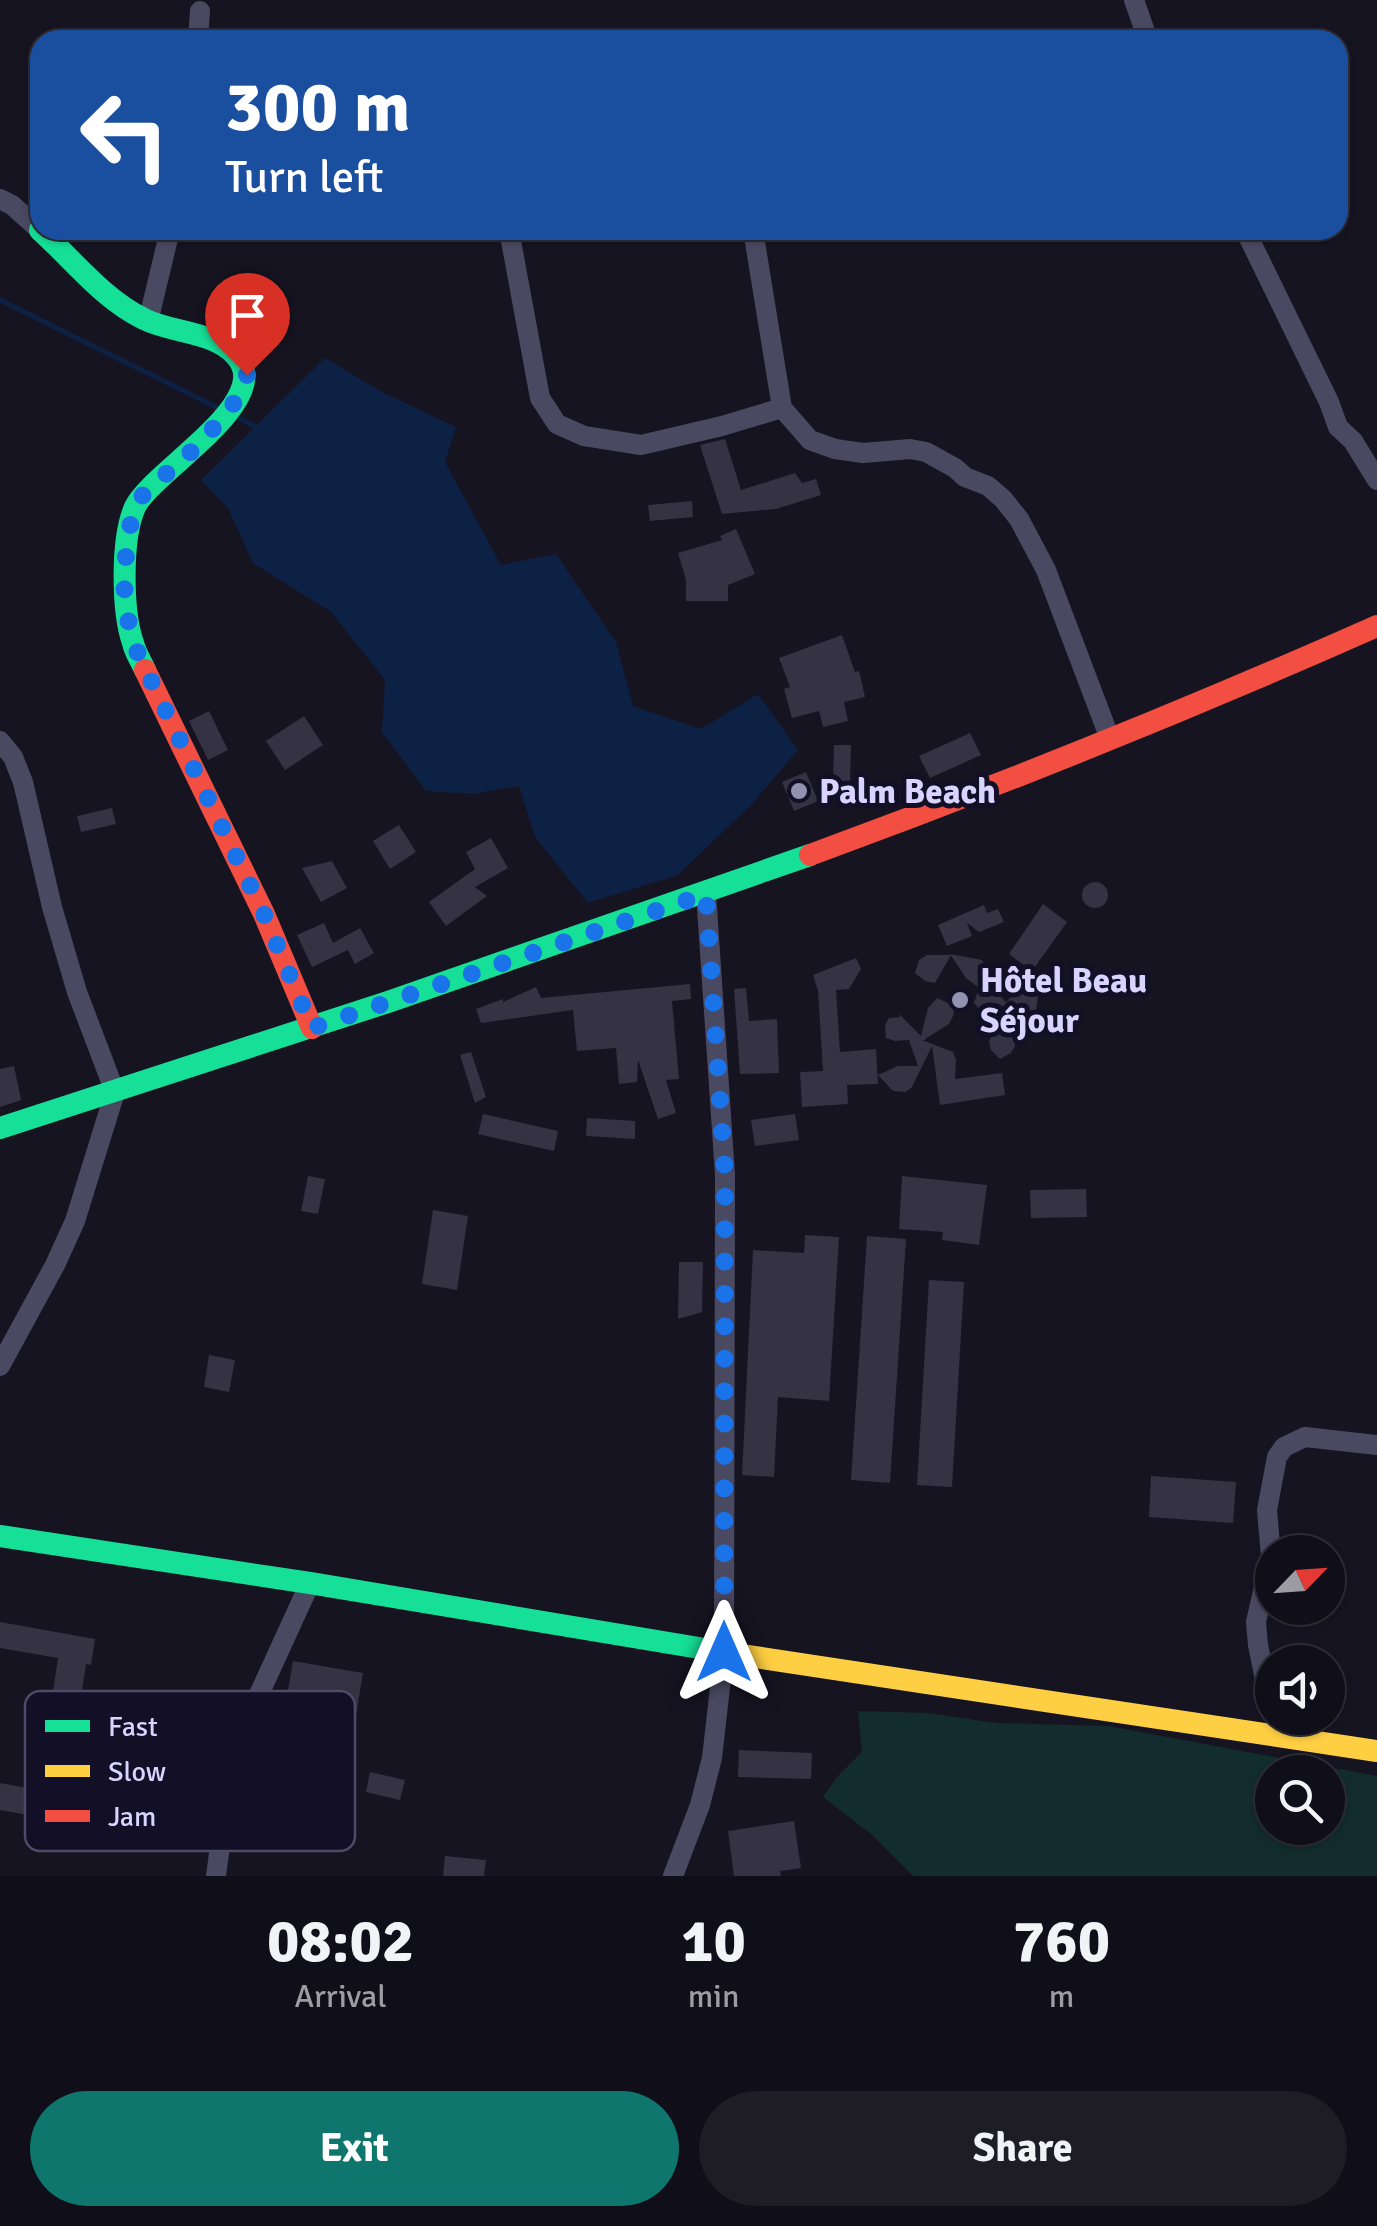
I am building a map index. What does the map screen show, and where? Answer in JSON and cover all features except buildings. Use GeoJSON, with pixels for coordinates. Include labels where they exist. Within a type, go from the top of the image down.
{"type":"FeatureCollection","features":[{"type":"Feature","properties":{"kind":"main road"},"geometry":{"type":"LineString","coordinates":[[51,240],[111,297],[148,322],[213,343],[236,354],[245,366],[243,391],[221,420],[136,504],[124,570],[125,606],[134,645],[264,914],[312,1028]]}},
{"type":"Feature","properties":{"kind":"main road"},"geometry":{"type":"LineString","coordinates":[[0,1128],[312,1028],[706,894],[1028,772],[1377,626]]}},
{"type":"Feature","properties":{"kind":"main road"},"geometry":{"type":"LineString","coordinates":[[0,1536],[310,1582],[724,1652],[1255,1719]]}},
{"type":"Feature","properties":{"kind":"main road"},"geometry":{"type":"LineString","coordinates":[[1321,1735],[1377,1751]]}},
{"type":"Feature","properties":{"kind":"street"},"geometry":{"type":"LineString","coordinates":[[1134,0],[1144,30]]}},
{"type":"Feature","properties":{"kind":"street"},"geometry":{"type":"LineString","coordinates":[[199,30],[200,12]]}},
{"type":"Feature","properties":{"kind":"street"},"geometry":{"type":"LineString","coordinates":[[0,198],[30,221]]}},
{"type":"Feature","properties":{"kind":"street"},"geometry":{"type":"LineString","coordinates":[[148,322],[168,240]]}},
{"type":"Feature","properties":{"kind":"street"},"geometry":{"type":"LineString","coordinates":[[510,240],[540,398],[558,424],[584,436],[642,445],[782,408]]}},
{"type":"Feature","properties":{"kind":"street"},"geometry":{"type":"LineString","coordinates":[[754,240],[782,408],[810,440],[863,453],[910,449],[926,452],[965,477],[988,486],[1003,499],[1019,519],[1046,570],[1110,739]]}},
{"type":"Feature","properties":{"kind":"street"},"geometry":{"type":"LineString","coordinates":[[1249,240],[1338,427],[1353,441],[1377,480]]}},
{"type":"Feature","properties":{"kind":"street"},"geometry":{"type":"LineString","coordinates":[[0,741],[23,782],[52,907],[77,992],[115,1092],[75,1221],[0,1366]]}},
{"type":"Feature","properties":{"kind":"street"},"geometry":{"type":"LineString","coordinates":[[673,1876],[700,1806],[712,1758],[724,1652],[725,1174],[706,894]]}},
{"type":"Feature","properties":{"kind":"street"},"geometry":{"type":"LineString","coordinates":[[1258,1645],[1256,1622],[1270,1556],[1267,1510],[1278,1457],[1284,1447],[1305,1437],[1377,1445]]}},
{"type":"Feature","properties":{"kind":"street"},"geometry":{"type":"LineString","coordinates":[[261,1691],[310,1582]]}},
{"type":"Feature","properties":{"kind":"street"},"geometry":{"type":"LineString","coordinates":[[216,1876],[219,1851]]}},
{"type":"Feature","properties":{"kind":"green space"},"geometry":{"type":"Polygon","coordinates":[[[858,1711],[928,1713],[996,1723],[1109,1726],[1264,1755],[1255,1755],[1255,1845],[1345,1845],[1345,1770],[1377,1776],[1377,1876],[913,1876],[871,1834],[823,1797],[862,1752],[858,1711]]]}},
{"type":"Feature","properties":{"kind":"water"},"geometry":{"type":"Polygon","coordinates":[[[325,358],[382,392],[456,427],[445,462],[501,565],[556,554],[616,642],[633,706],[701,729],[758,694],[798,750],[752,804],[678,875],[588,903],[535,837],[519,786],[473,794],[426,791],[382,732],[385,680],[331,612],[253,563],[228,508],[201,480],[325,358]]]}},
{"type":"Feature","properties":{"kind":"waterway"},"geometry":{"type":"LineString","coordinates":[[0,300],[218,408]]}},
{"type":"Feature","properties":{"kind":"waterway"},"geometry":{"type":"LineString","coordinates":[[237,417],[256,427]]}},
{"type":"Feature","properties":{"kind":"traffic: fast"},"geometry":{"type":"LineString","coordinates":[[50,240],[129,311],[155,324],[215,341],[235,355],[244,373],[240,393],[227,413],[146,492],[130,520],[125,555],[127,613],[134,646],[145,670]]}},
{"type":"Feature","properties":{"kind":"traffic: fast"},"geometry":{"type":"LineString","coordinates":[[0,1128],[388,1002],[810,855]]}},
{"type":"Feature","properties":{"kind":"traffic: fast"},"geometry":{"type":"LineString","coordinates":[[0,1536],[741,1655]]}},
{"type":"Feature","properties":{"kind":"traffic: slow"},"geometry":{"type":"LineString","coordinates":[[741,1655],[1377,1751]]}},
{"type":"Feature","properties":{"kind":"traffic: jam"},"geometry":{"type":"LineString","coordinates":[[810,855],[1095,745],[1377,626]]}},
{"type":"Feature","properties":{"kind":"traffic: jam"},"geometry":{"type":"LineString","coordinates":[[145,670],[264,914],[312,1028]]}},
{"type":"Feature","properties":{"kind":"place","name":"Palm Beach"},"geometry":{"type":"Point","coordinates":[799,791]}},
{"type":"Feature","properties":{"kind":"place","name":"Hôtel Beau Séjour"},"geometry":{"type":"Point","coordinates":[960,1000]}},
{"type":"Feature","properties":{"kind":"route"},"geometry":{"type":"LineString","coordinates":[[247,375],[243,391],[221,420],[136,504],[124,570],[125,606],[134,645],[264,914],[312,1028],[706,894],[725,1174],[724,1652]]}}]}
